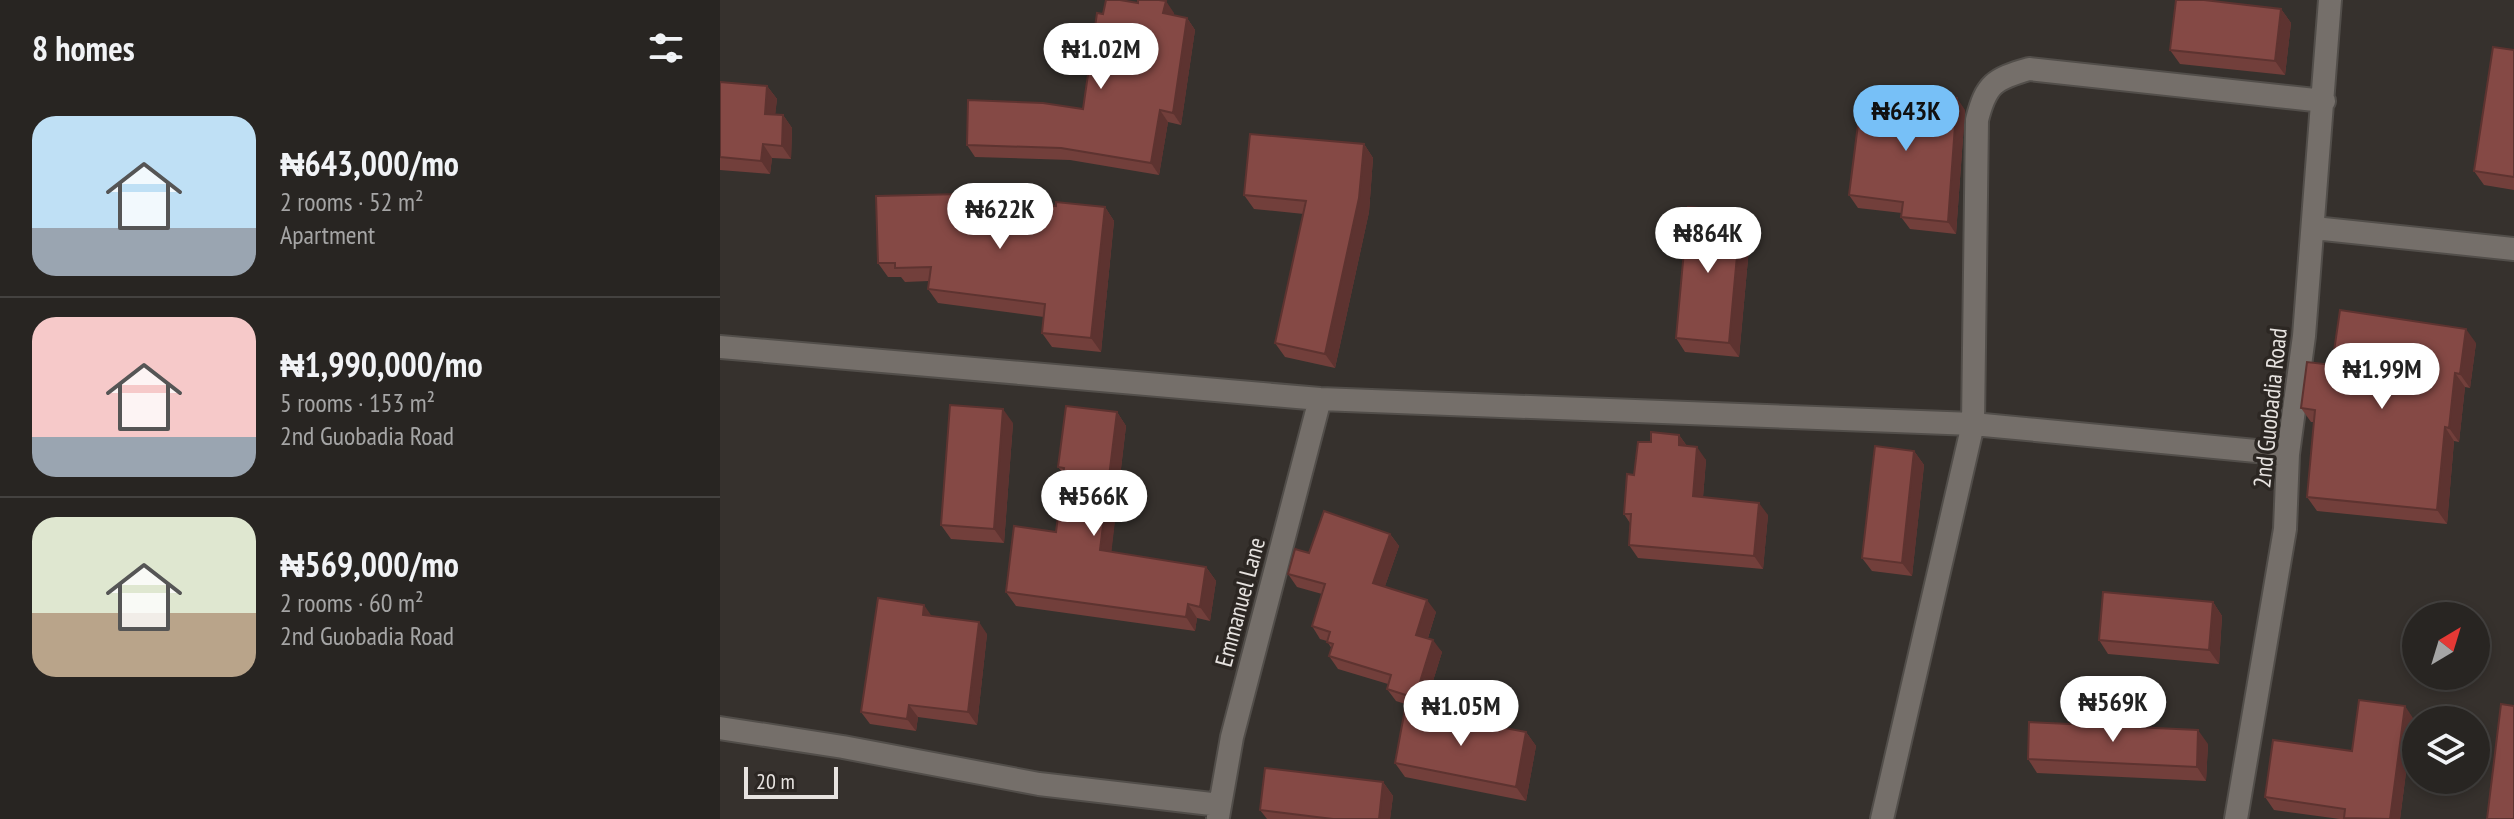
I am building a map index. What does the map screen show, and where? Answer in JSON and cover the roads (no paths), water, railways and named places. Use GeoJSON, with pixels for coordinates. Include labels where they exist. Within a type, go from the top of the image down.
{"type":"FeatureCollection","features":[{"type":"Feature","properties":{"kind":"street","name":"2nd Guobadia Road"},"geometry":{"type":"LineString","coordinates":[[2236,819],[2285,529],[2288,454],[2314,228],[2330,0]]}},
{"type":"Feature","properties":{"kind":"street"},"geometry":{"type":"LineString","coordinates":[[1882,819],[1973,424],[1977,120],[1983,95],[2000,78],[2029,69],[2324,101]]}},
{"type":"Feature","properties":{"kind":"street"},"geometry":{"type":"LineString","coordinates":[[2314,228],[2514,249]]}},
{"type":"Feature","properties":{"kind":"street"},"geometry":{"type":"LineString","coordinates":[[720,347],[1320,399],[1973,424],[2288,454]]}},
{"type":"Feature","properties":{"kind":"street","name":"Emmanuel Lane"},"geometry":{"type":"LineString","coordinates":[[1219,812],[1232,737],[1320,399]]}},
{"type":"Feature","properties":{"kind":"street"},"geometry":{"type":"LineString","coordinates":[[720,728],[1219,812]]}}]}
